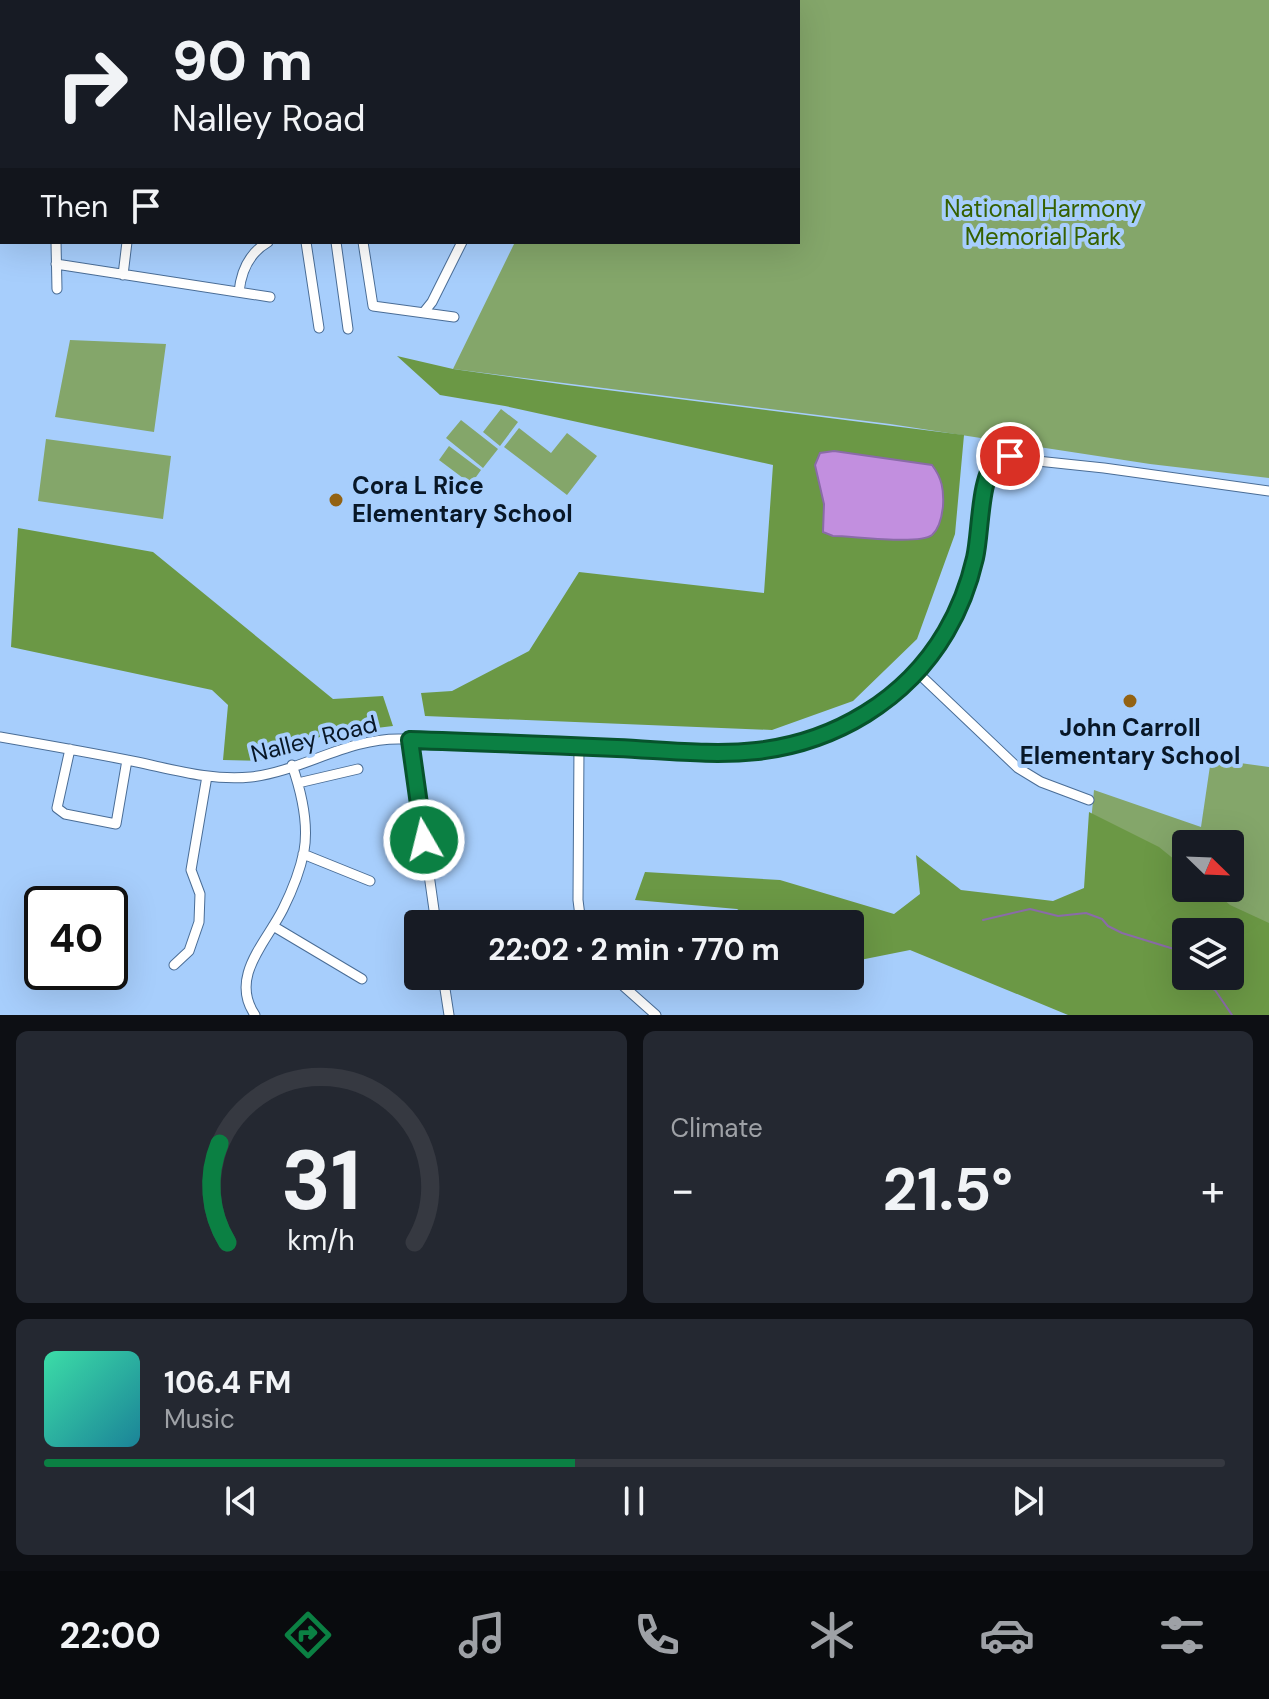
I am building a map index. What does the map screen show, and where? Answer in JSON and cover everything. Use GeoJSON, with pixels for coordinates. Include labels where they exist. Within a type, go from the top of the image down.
{"type":"FeatureCollection","features":[{"type":"Feature","properties":{"kind":"street"},"geometry":{"type":"LineString","coordinates":[[56,244],[57,289]]}},
{"type":"Feature","properties":{"kind":"street"},"geometry":{"type":"LineString","coordinates":[[123,275],[127,244]]}},
{"type":"Feature","properties":{"kind":"street"},"geometry":{"type":"LineString","coordinates":[[239,292],[247,263],[265,244]]}},
{"type":"Feature","properties":{"kind":"street"},"geometry":{"type":"LineString","coordinates":[[306,244],[319,328]]}},
{"type":"Feature","properties":{"kind":"street"},"geometry":{"type":"LineString","coordinates":[[336,244],[348,329]]}},
{"type":"Feature","properties":{"kind":"street"},"geometry":{"type":"LineString","coordinates":[[363,244],[372,305],[379,309],[454,317]]}},
{"type":"Feature","properties":{"kind":"street"},"geometry":{"type":"LineString","coordinates":[[424,312],[461,244]]}},
{"type":"Feature","properties":{"kind":"street"},"geometry":{"type":"LineString","coordinates":[[56,264],[270,297]]}},
{"type":"Feature","properties":{"kind":"street","name":"Nalley Road"},"geometry":{"type":"LineString","coordinates":[[0,737],[207,776],[258,776],[347,746],[380,740],[756,751],[790,745],[860,719],[917,672],[947,630],[968,583],[990,468],[997,459],[1010,456],[1269,491]]}},
{"type":"Feature","properties":{"kind":"street"},"geometry":{"type":"LineString","coordinates":[[917,672],[1018,768],[1041,782],[1089,800]]}},
{"type":"Feature","properties":{"kind":"street"},"geometry":{"type":"LineString","coordinates":[[410,740],[434,910]]}},
{"type":"Feature","properties":{"kind":"street"},"geometry":{"type":"LineString","coordinates":[[579,747],[579,910]]}},
{"type":"Feature","properties":{"kind":"street"},"geometry":{"type":"LineString","coordinates":[[70,749],[57,808],[65,814],[116,824],[127,760]]}},
{"type":"Feature","properties":{"kind":"street"},"geometry":{"type":"LineString","coordinates":[[255,1015],[245,991],[247,974],[291,890],[303,854],[305,831],[298,783],[292,765]]}},
{"type":"Feature","properties":{"kind":"street"},"geometry":{"type":"LineString","coordinates":[[298,783],[358,769]]}},
{"type":"Feature","properties":{"kind":"street"},"geometry":{"type":"LineString","coordinates":[[174,965],[189,951],[199,922],[200,894],[191,870],[207,776]]}},
{"type":"Feature","properties":{"kind":"street"},"geometry":{"type":"LineString","coordinates":[[303,854],[370,881]]}},
{"type":"Feature","properties":{"kind":"street"},"geometry":{"type":"LineString","coordinates":[[273,926],[362,979]]}},
{"type":"Feature","properties":{"kind":"street"},"geometry":{"type":"LineString","coordinates":[[445,990],[449,1015]]}},
{"type":"Feature","properties":{"kind":"street"},"geometry":{"type":"LineString","coordinates":[[628,990],[656,1015]]}},
{"type":"Feature","properties":{"kind":"green space","name":"National Harmony Memorial Park"},"geometry":{"type":"Polygon","coordinates":[[[800,0],[1269,0],[1269,478],[1150,464],[890,424],[453,369],[514,244],[800,244],[800,0]]]}},
{"type":"Feature","properties":{"kind":"green space"},"geometry":{"type":"Polygon","coordinates":[[[70,340],[166,344],[154,432],[55,417],[70,340]]]}},
{"type":"Feature","properties":{"kind":"green space"},"geometry":{"type":"Polygon","coordinates":[[[397,356],[453,369],[567,385],[964,435],[955,534],[917,639],[853,701],[772,730],[425,716],[421,693],[452,691],[529,651],[579,572],[764,593],[773,465],[505,406],[440,395],[397,356]]]}},
{"type":"Feature","properties":{"kind":"green space"},"geometry":{"type":"Polygon","coordinates":[[[501,409],[518,422],[500,446],[483,432],[501,409]]]}},
{"type":"Feature","properties":{"kind":"green space"},"geometry":{"type":"Polygon","coordinates":[[[461,420],[498,449],[483,468],[446,438],[461,420]]]}},
{"type":"Feature","properties":{"kind":"green space"},"geometry":{"type":"Polygon","coordinates":[[[519,428],[551,453],[567,433],[597,456],[567,495],[504,447],[519,428]]]}},
{"type":"Feature","properties":{"kind":"green space"},"geometry":{"type":"Polygon","coordinates":[[[46,439],[171,456],[163,519],[38,501],[46,439]]]}},
{"type":"Feature","properties":{"kind":"green space"},"geometry":{"type":"Polygon","coordinates":[[[449,446],[481,470],[471,484],[439,460],[449,446]]]}},
{"type":"Feature","properties":{"kind":"green space"},"geometry":{"type":"Polygon","coordinates":[[[18,528],[153,552],[333,699],[383,696],[393,726],[327,734],[261,761],[223,760],[228,705],[212,690],[11,647],[18,528]]]}},
{"type":"Feature","properties":{"kind":"green space"},"geometry":{"type":"Polygon","coordinates":[[[1211,759],[1269,767],[1269,1015],[1073,1015],[1094,790],[1201,827],[1211,759]]]}},
{"type":"Feature","properties":{"kind":"green space"},"geometry":{"type":"Polygon","coordinates":[[[1089,812],[1159,847],[1172,858],[1172,902],[1226,902],[1269,923],[1269,1015],[1068,1015],[910,950],[864,959],[864,910],[739,910],[635,900],[645,872],[780,880],[894,914],[920,894],[916,855],[961,890],[1053,901],[1084,888],[1089,812]]]}},
{"type":"Feature","properties":{"kind":"shaded area"},"geometry":{"type":"Polygon","coordinates":[[[834,451],[932,465],[940,479],[943,495],[941,518],[935,532],[925,538],[900,540],[833,536],[823,532],[824,504],[815,465],[820,453],[834,451]]]}},
{"type":"Feature","properties":{"kind":"waterway"},"geometry":{"type":"LineString","coordinates":[[983,920],[1030,909],[1058,916],[1086,913],[1102,919],[1122,933],[1172,948]]}},
{"type":"Feature","properties":{"kind":"waterway"},"geometry":{"type":"LineString","coordinates":[[1215,990],[1232,1015]]}},
{"type":"Feature","properties":{"kind":"place","name":"Cora L Rice Elementary School"},"geometry":{"type":"Point","coordinates":[336,500]}},
{"type":"Feature","properties":{"kind":"place","name":"John Carroll Elementary School"},"geometry":{"type":"Point","coordinates":[1130,701]}},
{"type":"Feature","properties":{"kind":"route"},"geometry":{"type":"LineString","coordinates":[[424,840],[410,740],[756,751],[790,745],[860,719],[907,682],[928,659],[947,630],[975,559],[988,473],[997,459],[1010,456]]}}]}
